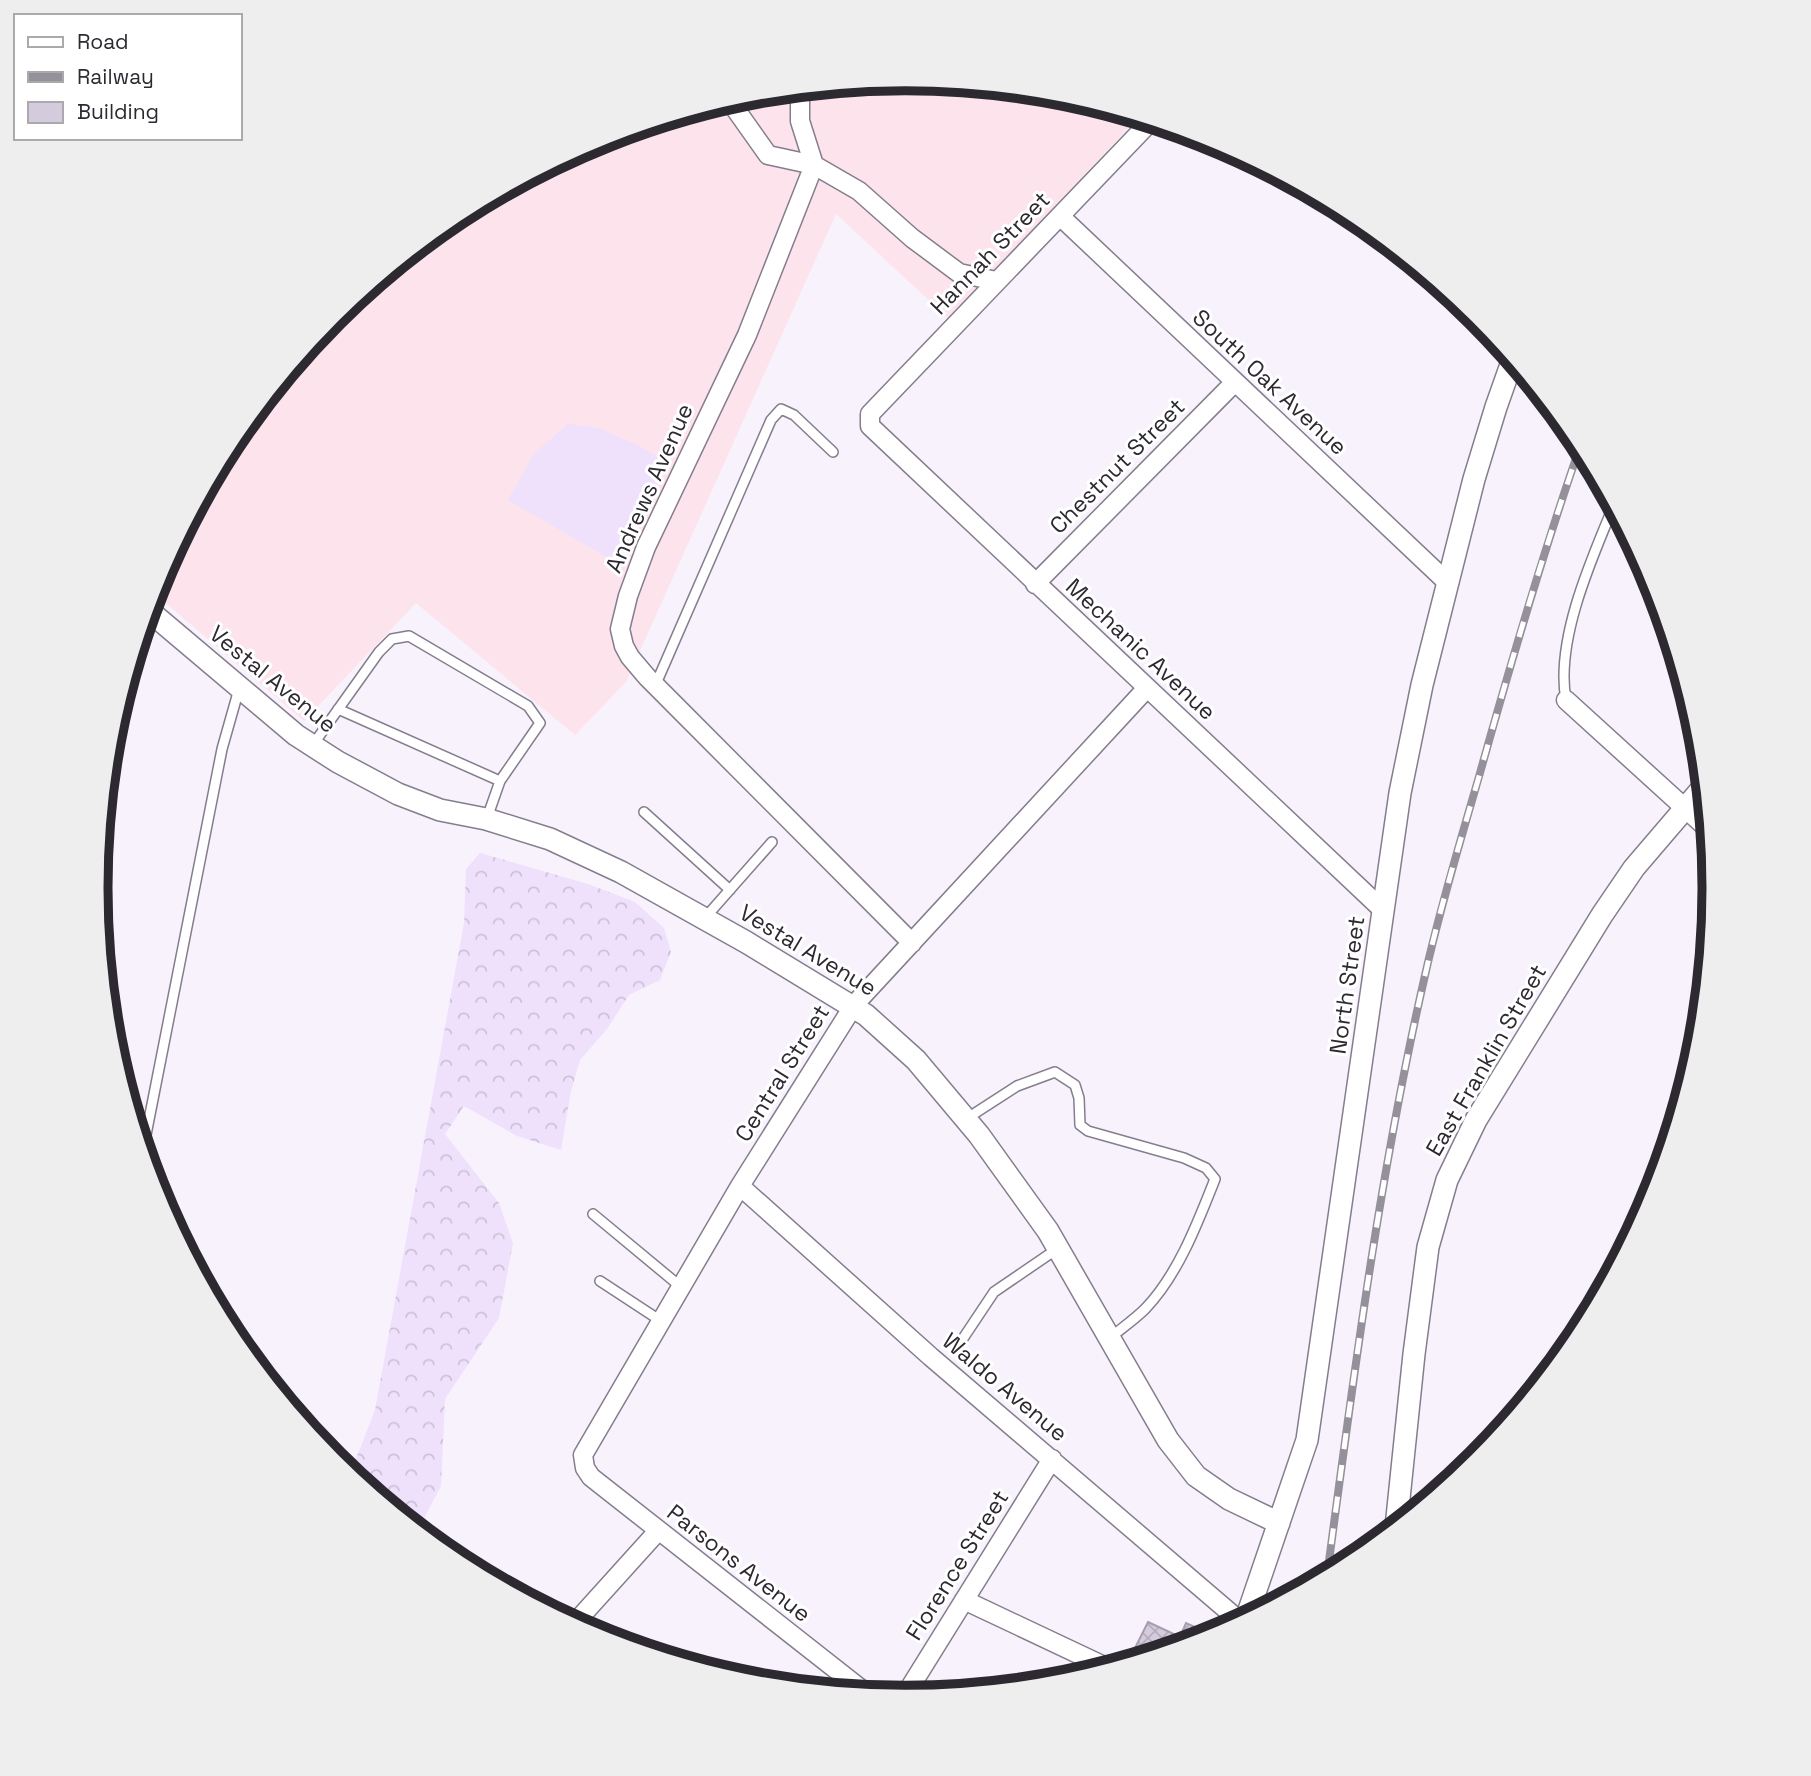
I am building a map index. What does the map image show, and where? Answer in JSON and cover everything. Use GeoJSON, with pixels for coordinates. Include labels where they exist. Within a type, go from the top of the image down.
{"type":"FeatureCollection","features":[{"type":"Feature","properties":{"kind":"street"},"geometry":{"type":"LineString","coordinates":[[800,98],[800,121],[814,165]]}},
{"type":"Feature","properties":{"kind":"street"},"geometry":{"type":"LineString","coordinates":[[736,109],[768,155],[814,165],[859,191],[912,238],[959,273],[996,281]]}},
{"type":"Feature","properties":{"kind":"street","name":"Hannah Street"},"geometry":{"type":"LineString","coordinates":[[869,421],[870,414],[1144,128]]}},
{"type":"Feature","properties":{"kind":"street","name":"Andrews Avenue"},"geometry":{"type":"LineString","coordinates":[[814,165],[747,335],[646,547],[628,596],[620,629],[630,657],[655,685],[912,943]]}},
{"type":"Feature","properties":{"kind":"street","name":"South Oak Avenue"},"geometry":{"type":"LineString","coordinates":[[1060,215],[1234,383],[1448,583]]}},
{"type":"Feature","properties":{"kind":"street","name":"North Street"},"geometry":{"type":"LineString","coordinates":[[1250,1606],[1307,1440],[1400,793],[1422,685],[1474,480],[1510,369]]}},
{"type":"Feature","properties":{"kind":"street","name":"Chestnut Street"},"geometry":{"type":"LineString","coordinates":[[1035,583],[1234,383]]}},
{"type":"Feature","properties":{"kind":"street","name":"Mechanic Avenue"},"geometry":{"type":"LineString","coordinates":[[869,421],[870,426],[1035,583],[1384,911]]}},
{"type":"Feature","properties":{"kind":"street","name":"Vestal Avenue"},"geometry":{"type":"LineString","coordinates":[[156,617],[312,746],[398,794],[440,810],[486,819],[551,839],[621,872],[853,1005],[916,1060],[966,1119],[1048,1231],[1168,1440],[1196,1476],[1229,1499],[1279,1522]]}},
{"type":"Feature","properties":{"kind":"street","name":"Central Street"},"geometry":{"type":"LineString","coordinates":[[585,1468],[583,1455],[740,1186],[853,1005],[1147,688]]}},
{"type":"Feature","properties":{"kind":"street"},"geometry":{"type":"LineString","coordinates":[[1566,700],[1700,821]]}},
{"type":"Feature","properties":{"kind":"street","name":"East Franklin Street"},"geometry":{"type":"LineString","coordinates":[[1397,1515],[1428,1247],[1447,1180],[1476,1120],[1602,915],[1634,868],[1697,793]]}},
{"type":"Feature","properties":{"kind":"street","name":"Waldo Avenue"},"geometry":{"type":"LineString","coordinates":[[740,1186],[931,1357],[1232,1614]]}},
{"type":"Feature","properties":{"kind":"street","name":"Florence Street"},"geometry":{"type":"LineString","coordinates":[[912,1685],[1052,1460]]}},
{"type":"Feature","properties":{"kind":"street","name":"Parsons Avenue"},"geometry":{"type":"LineString","coordinates":[[585,1468],[592,1477],[658,1531],[853,1683]]}},
{"type":"Feature","properties":{"kind":"street"},"geometry":{"type":"LineString","coordinates":[[581,1615],[658,1531]]}},
{"type":"Feature","properties":{"kind":"street"},"geometry":{"type":"LineString","coordinates":[[964,1600],[1095,1662]]}},
{"type":"Feature","properties":{"kind":"lane"},"geometry":{"type":"LineString","coordinates":[[655,685],[771,420],[781,409],[794,415],[833,452]]}},
{"type":"Feature","properties":{"kind":"lane"},"geometry":{"type":"LineString","coordinates":[[1566,700],[1563,681],[1568,637],[1591,563],[1610,516]]}},
{"type":"Feature","properties":{"kind":"lane"},"geometry":{"type":"LineString","coordinates":[[312,746],[379,652],[392,639],[409,636],[528,706],[540,723],[500,781],[486,819]]}},
{"type":"Feature","properties":{"kind":"lane"},"geometry":{"type":"LineString","coordinates":[[147,1130],[222,749],[239,687]]}},
{"type":"Feature","properties":{"kind":"lane"},"geometry":{"type":"LineString","coordinates":[[338,709],[500,781]]}},
{"type":"Feature","properties":{"kind":"lane"},"geometry":{"type":"LineString","coordinates":[[644,812],[730,890]]}},
{"type":"Feature","properties":{"kind":"lane"},"geometry":{"type":"LineString","coordinates":[[704,919],[772,842]]}},
{"type":"Feature","properties":{"kind":"lane"},"geometry":{"type":"LineString","coordinates":[[966,1119],[1017,1086],[1055,1072],[1075,1085],[1079,1098],[1080,1125],[1088,1131],[1184,1158],[1206,1168],[1215,1179],[1195,1230],[1169,1276],[1146,1308],[1110,1339]]}},
{"type":"Feature","properties":{"kind":"lane"},"geometry":{"type":"LineString","coordinates":[[593,1214],[681,1287]]}},
{"type":"Feature","properties":{"kind":"lane"},"geometry":{"type":"LineString","coordinates":[[962,1340],[994,1292],[1059,1248]]}},
{"type":"Feature","properties":{"kind":"lane"},"geometry":{"type":"LineString","coordinates":[[600,1281],[661,1321]]}},
{"type":"Feature","properties":{"kind":"shaded area"},"geometry":{"type":"Polygon","coordinates":[[[906,91],[958,93],[1061,106],[1132,124],[948,318],[836,214],[626,682],[575,735],[416,603],[304,721],[163,600],[191,535],[215,489],[273,403],[342,324],[420,256],[463,225],[553,173],[649,133],[750,106],[801,98],[906,91]]]}},
{"type":"Feature","properties":{"kind":"green space"},"geometry":{"type":"Polygon","coordinates":[[[568,424],[599,428],[664,460],[627,549],[608,558],[508,500],[533,455],[568,424]]]}},
{"type":"Feature","properties":{"kind":"green space"},"geometry":{"type":"Polygon","coordinates":[[[480,853],[588,884],[635,902],[664,928],[671,952],[660,980],[629,995],[607,1029],[580,1060],[571,1091],[561,1150],[517,1136],[464,1106],[445,1134],[499,1203],[513,1243],[499,1318],[445,1399],[441,1486],[422,1522],[354,1463],[375,1410],[464,923],[466,869],[480,853]]]}},
{"type":"Feature","properties":{"kind":"building"},"geometry":{"type":"Polygon","coordinates":[[[1148,1622],[1179,1636],[1139,1650],[1135,1648],[1148,1622]]]}},
{"type":"Feature","properties":{"kind":"building"},"geometry":{"type":"Polygon","coordinates":[[[1186,1623],[1198,1629],[1181,1636],[1186,1623]]]}},
{"type":"Feature","properties":{"kind":"railway"},"geometry":{"type":"LineString","coordinates":[[1329,1563],[1382,1196],[1426,971],[1451,872],[1516,649],[1576,458]]}}]}
